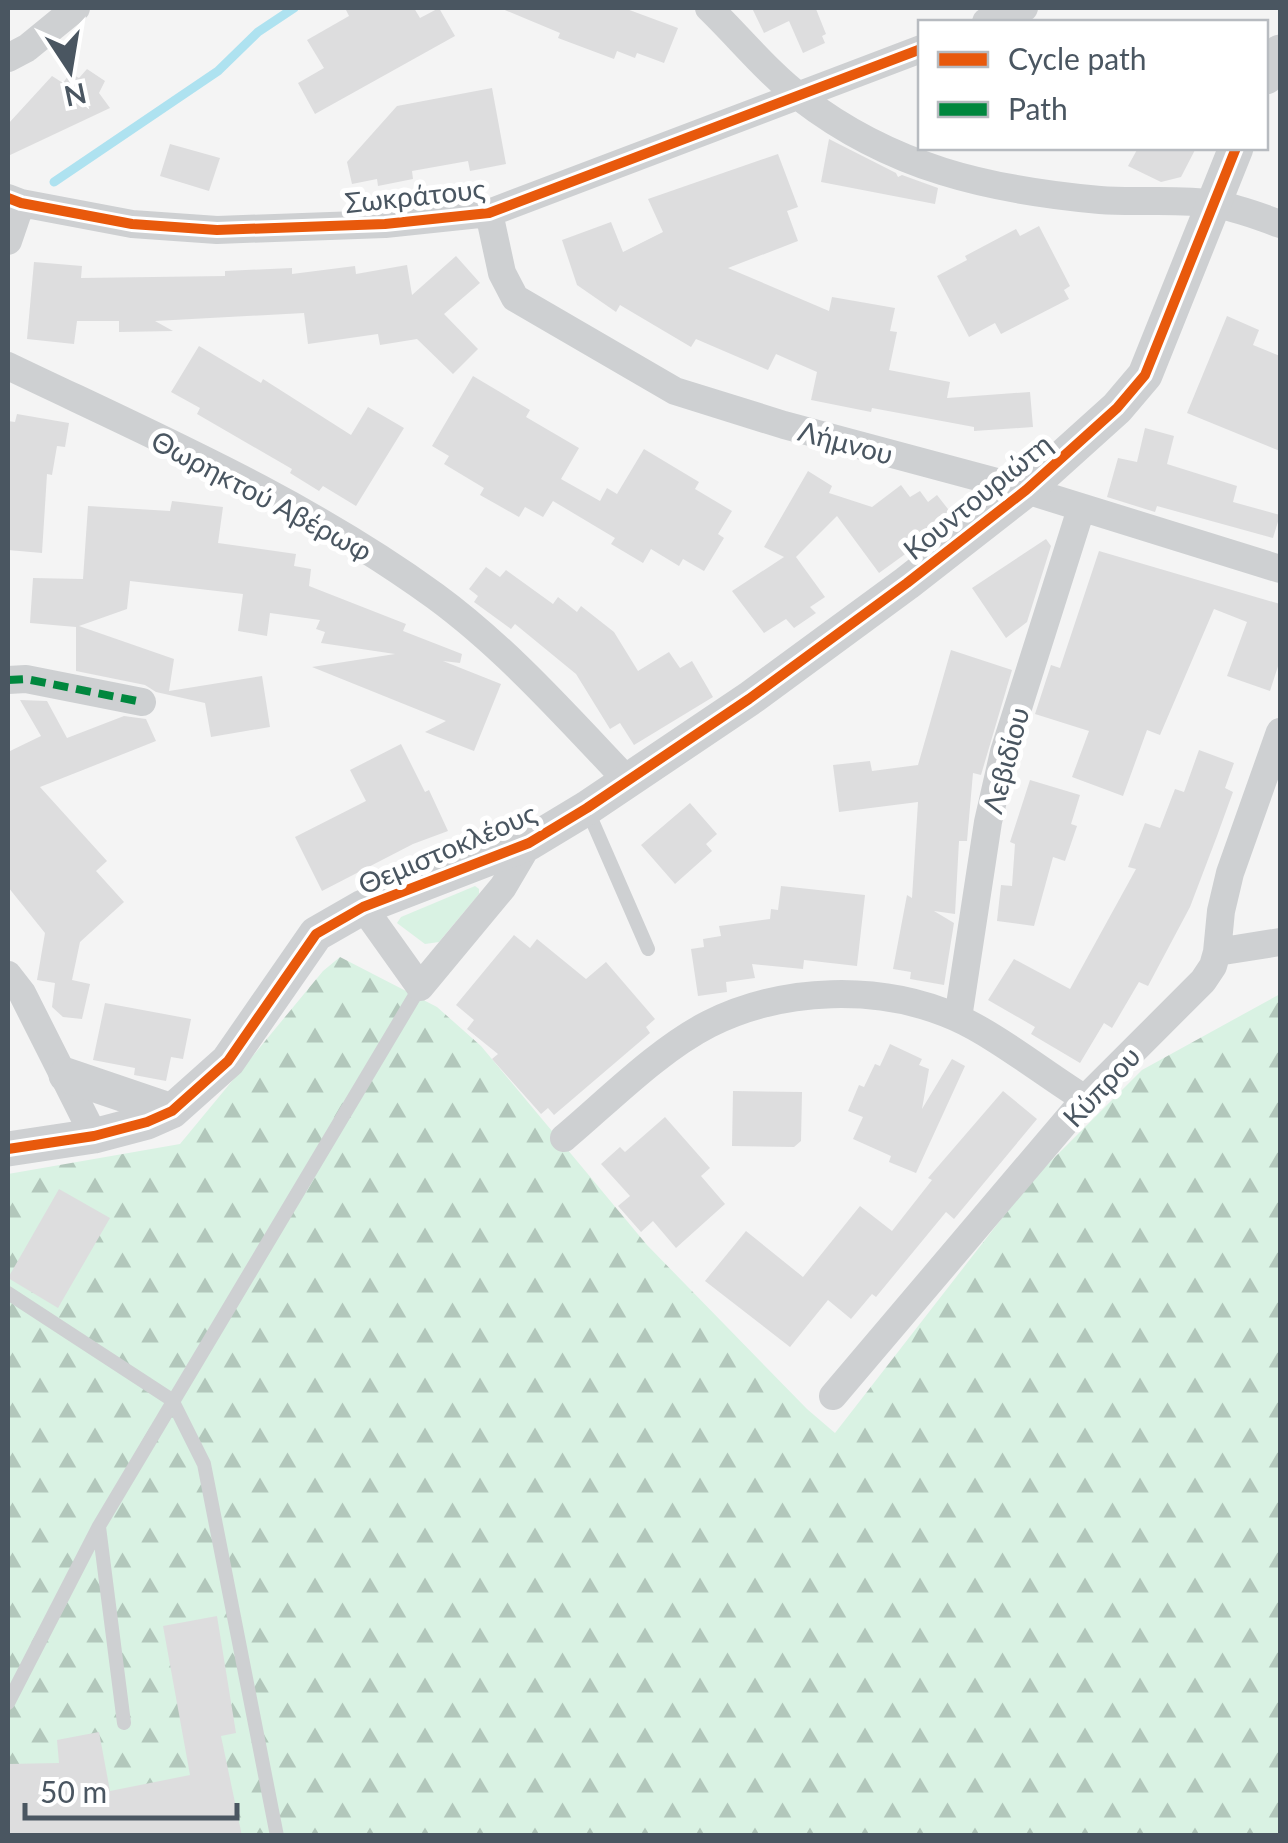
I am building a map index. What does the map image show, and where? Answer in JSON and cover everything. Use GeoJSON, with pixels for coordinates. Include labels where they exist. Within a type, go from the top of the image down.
{"type":"FeatureCollection","features":[{"type":"Feature","properties":{"kind":"street"},"geometry":{"type":"LineString","coordinates":[[8,58],[27,48],[76,8]]}},
{"type":"Feature","properties":{"kind":"street"},"geometry":{"type":"LineString","coordinates":[[709,8],[800,97],[866,139],[958,179],[1103,200],[1214,204],[1280,224]]}},
{"type":"Feature","properties":{"kind":"street"},"geometry":{"type":"LineString","coordinates":[[991,20],[1024,8]]}},
{"type":"Feature","properties":{"kind":"street","name":"Σωκράτους"},"geometry":{"type":"LineString","coordinates":[[14,201],[132,224],[218,230],[385,224],[489,213],[918,50]]}},
{"type":"Feature","properties":{"kind":"street","name":"Κουντουριώτη"},"geometry":{"type":"LineString","coordinates":[[626,780],[749,698],[1026,490],[1117,408],[1145,375],[1235,150]]}},
{"type":"Feature","properties":{"kind":"street"},"geometry":{"type":"LineString","coordinates":[[8,241],[14,201]]}},
{"type":"Feature","properties":{"kind":"street","name":"Λήμνου"},"geometry":{"type":"LineString","coordinates":[[489,213],[502,273],[515,298],[675,390],[784,426],[1026,490],[1280,569]]}},
{"type":"Feature","properties":{"kind":"street","name":"Θωρηκτού Αβέρωφ"},"geometry":{"type":"LineString","coordinates":[[8,366],[336,528],[437,598],[495,646],[626,780]]}},
{"type":"Feature","properties":{"kind":"street","name":"Λεβιδίου"},"geometry":{"type":"LineString","coordinates":[[958,1018],[988,822],[1004,752],[1081,509]]}},
{"type":"Feature","properties":{"kind":"street"},"geometry":{"type":"LineString","coordinates":[[8,680],[26,678],[142,702]]}},
{"type":"Feature","properties":{"kind":"street","name":"Κύπρου"},"geometry":{"type":"LineString","coordinates":[[834,1396],[1085,1099],[1213,966],[1226,888],[1280,732]]}},
{"type":"Feature","properties":{"kind":"street","name":"Θεμιστοκλέους"},"geometry":{"type":"LineString","coordinates":[[8,1150],[94,1136],[172,1111],[228,1061],[316,934],[363,907],[529,843],[626,780]]}},
{"type":"Feature","properties":{"kind":"street"},"geometry":{"type":"LineString","coordinates":[[363,907],[420,987],[502,887],[529,843]]}},
{"type":"Feature","properties":{"kind":"street"},"geometry":{"type":"LineString","coordinates":[[1217,952],[1280,942]]}},
{"type":"Feature","properties":{"kind":"street"},"geometry":{"type":"LineString","coordinates":[[8,975],[22,993],[66,1075],[94,1136]]}},
{"type":"Feature","properties":{"kind":"street"},"geometry":{"type":"LineString","coordinates":[[564,1138],[684,1039],[711,1023],[788,998],[825,994],[868,994],[914,1002],[958,1018],[1085,1099]]}},
{"type":"Feature","properties":{"kind":"street"},"geometry":{"type":"LineString","coordinates":[[66,1075],[172,1111]]}},
{"type":"Feature","properties":{"kind":"lane"},"geometry":{"type":"LineString","coordinates":[[587,808],[648,949]]}},
{"type":"Feature","properties":{"kind":"lane"},"geometry":{"type":"LineString","coordinates":[[8,1703],[99,1526],[420,987]]}},
{"type":"Feature","properties":{"kind":"lane"},"geometry":{"type":"LineString","coordinates":[[8,1293],[172,1400],[204,1464],[276,1836]]}},
{"type":"Feature","properties":{"kind":"lane"},"geometry":{"type":"LineString","coordinates":[[99,1526],[124,1723]]}},
{"type":"Feature","properties":{"kind":"green space"},"geometry":{"type":"Polygon","coordinates":[[[475,886],[479,894],[439,942],[425,944],[397,923],[401,917],[475,886]]]}},
{"type":"Feature","properties":{"kind":"green space"},"geometry":{"type":"Polygon","coordinates":[[[340,957],[437,1007],[481,1046],[647,1245],[835,1433],[1030,1182],[1142,1070],[1280,994],[1280,1835],[8,1836],[8,1174],[180,1144],[323,971],[340,957]]]}},
{"type":"Feature","properties":{"kind":"building"},"geometry":{"type":"Polygon","coordinates":[[[345,8],[414,8],[420,18],[439,8],[455,36],[315,114],[298,83],[324,68],[307,40],[349,16],[345,8]]]}},
{"type":"Feature","properties":{"kind":"building"},"geometry":{"type":"Polygon","coordinates":[[[500,8],[624,8],[678,28],[664,63],[637,53],[635,58],[617,51],[614,59],[558,38],[560,33],[500,8]]]}},
{"type":"Feature","properties":{"kind":"building"},"geometry":{"type":"Polygon","coordinates":[[[752,8],[819,8],[816,9],[826,34],[822,36],[825,43],[803,53],[789,21],[764,33],[752,8]]]}},
{"type":"Feature","properties":{"kind":"building"},"geometry":{"type":"Polygon","coordinates":[[[87,69],[105,81],[99,93],[110,108],[8,156],[8,124],[52,76],[63,83],[70,73],[79,78],[87,69]]]}},
{"type":"Feature","properties":{"kind":"building"},"geometry":{"type":"Polygon","coordinates":[[[492,88],[506,164],[470,171],[468,161],[412,171],[413,179],[378,186],[377,179],[352,184],[347,162],[397,106],[492,88]]]}},
{"type":"Feature","properties":{"kind":"building"},"geometry":{"type":"Polygon","coordinates":[[[829,139],[898,177],[938,188],[935,204],[821,182],[829,139]]]}},
{"type":"Feature","properties":{"kind":"building"},"geometry":{"type":"Polygon","coordinates":[[[170,144],[220,158],[209,191],[160,176],[170,144]]]}},
{"type":"Feature","properties":{"kind":"building"},"geometry":{"type":"Polygon","coordinates":[[[1137,150],[1195,150],[1181,177],[1161,182],[1128,166],[1137,150]]]}},
{"type":"Feature","properties":{"kind":"building"},"geometry":{"type":"Polygon","coordinates":[[[778,154],[798,207],[787,211],[798,241],[728,268],[829,311],[832,297],[895,308],[890,331],[897,332],[889,370],[950,382],[947,398],[1030,392],[1033,427],[974,431],[974,427],[811,400],[817,372],[776,354],[768,370],[696,339],[691,347],[620,305],[616,312],[577,285],[562,240],[611,222],[623,252],[663,232],[648,199],[778,154]]]}},
{"type":"Feature","properties":{"kind":"building"},"geometry":{"type":"Polygon","coordinates":[[[1039,226],[1070,286],[1064,290],[1069,299],[1001,334],[995,323],[969,337],[937,276],[1016,229],[1020,236],[1039,226]]]}},
{"type":"Feature","properties":{"kind":"building"},"geometry":{"type":"Polygon","coordinates":[[[456,256],[480,283],[444,314],[478,349],[453,374],[417,339],[380,345],[378,334],[308,344],[304,313],[155,321],[173,331],[119,332],[119,321],[77,321],[74,344],[27,339],[34,262],[82,266],[81,278],[225,276],[225,271],[292,268],[292,274],[355,266],[356,274],[407,265],[412,295],[456,256]]]}},
{"type":"Feature","properties":{"kind":"building"},"geometry":{"type":"Polygon","coordinates":[[[1227,316],[1259,330],[1253,345],[1280,356],[1280,451],[1187,413],[1227,316]]]}},
{"type":"Feature","properties":{"kind":"building"},"geometry":{"type":"Polygon","coordinates":[[[199,346],[261,383],[263,379],[351,435],[368,407],[404,428],[356,506],[323,486],[319,491],[290,473],[292,469],[197,414],[200,408],[171,392],[199,346]]]}},
{"type":"Feature","properties":{"kind":"building"},"geometry":{"type":"Polygon","coordinates":[[[473,376],[530,410],[526,417],[579,448],[561,479],[600,501],[607,488],[617,494],[644,449],[699,482],[695,489],[732,511],[718,534],[724,538],[704,571],[683,559],[679,566],[651,549],[643,563],[611,544],[615,538],[553,501],[543,517],[525,507],[519,517],[480,495],[484,488],[444,464],[449,456],[432,446],[473,376]]]}},
{"type":"Feature","properties":{"kind":"building"},"geometry":{"type":"Polygon","coordinates":[[[17,414],[69,423],[65,447],[57,446],[52,475],[47,474],[42,553],[8,550],[8,421],[15,422],[17,414]]]}},
{"type":"Feature","properties":{"kind":"building"},"geometry":{"type":"Polygon","coordinates":[[[1145,428],[1174,436],[1167,464],[1237,486],[1233,502],[1280,515],[1273,538],[1157,506],[1155,512],[1107,497],[1118,458],[1137,462],[1145,428]]]}},
{"type":"Feature","properties":{"kind":"building"},"geometry":{"type":"Polygon","coordinates":[[[808,471],[832,486],[829,493],[872,507],[901,485],[910,497],[920,491],[928,502],[937,495],[955,518],[879,573],[837,516],[796,557],[825,597],[810,607],[816,613],[794,628],[786,619],[764,633],[732,591],[784,557],[764,547],[808,471]]]}},
{"type":"Feature","properties":{"kind":"building"},"geometry":{"type":"Polygon","coordinates":[[[172,501],[223,507],[218,543],[296,554],[294,566],[311,569],[309,586],[406,624],[403,631],[462,654],[460,663],[443,661],[501,684],[474,751],[425,732],[446,721],[312,667],[395,654],[321,643],[325,632],[316,629],[320,620],[270,613],[267,636],[238,631],[243,594],[130,581],[127,609],[79,626],[174,659],[169,691],[262,676],[270,727],[211,737],[205,703],[156,692],[145,685],[76,671],[76,627],[30,623],[33,578],[83,579],[88,506],[170,511],[172,501]]]}},
{"type":"Feature","properties":{"kind":"building"},"geometry":{"type":"Polygon","coordinates":[[[1046,539],[1051,546],[1027,622],[1006,638],[972,588],[1046,539]]]}},
{"type":"Feature","properties":{"kind":"building"},"geometry":{"type":"Polygon","coordinates":[[[1099,551],[1280,604],[1280,660],[1270,691],[1227,676],[1247,622],[1214,609],[1160,735],[1147,730],[1123,796],[1072,777],[1089,731],[1035,714],[1051,665],[1060,668],[1099,551]]]}},
{"type":"Feature","properties":{"kind":"building"},"geometry":{"type":"Polygon","coordinates":[[[486,567],[500,577],[506,570],[553,604],[558,597],[577,612],[581,606],[614,632],[638,671],[669,652],[680,668],[692,661],[713,697],[634,745],[620,723],[610,729],[576,674],[515,624],[511,629],[474,602],[478,596],[469,589],[486,567]]]}},
{"type":"Feature","properties":{"kind":"building"},"geometry":{"type":"Polygon","coordinates":[[[951,650],[1012,670],[981,775],[973,773],[967,841],[959,841],[955,914],[934,911],[954,923],[944,985],[910,979],[911,972],[893,969],[907,895],[912,898],[918,802],[839,812],[833,765],[870,761],[872,771],[918,765],[951,650]]]}},
{"type":"Feature","properties":{"kind":"building"},"geometry":{"type":"Polygon","coordinates":[[[20,700],[47,701],[67,738],[124,716],[146,719],[156,741],[40,787],[107,861],[96,871],[124,902],[80,942],[72,980],[90,984],[82,1019],[63,1017],[52,1007],[55,983],[37,980],[45,933],[8,887],[8,752],[41,736],[20,700]]]}},
{"type":"Feature","properties":{"kind":"building"},"geometry":{"type":"Polygon","coordinates":[[[401,744],[448,831],[413,844],[322,891],[295,837],[366,801],[350,770],[401,744]]]}},
{"type":"Feature","properties":{"kind":"building"},"geometry":{"type":"Polygon","coordinates":[[[1199,750],[1234,763],[1225,788],[1233,792],[1217,836],[1190,907],[1148,986],[1139,982],[1112,1028],[1104,1023],[1080,1063],[1031,1034],[1035,1027],[988,1000],[1014,959],[1070,989],[1136,869],[1128,867],[1145,823],[1160,828],[1175,789],[1184,792],[1199,750]]]}},
{"type":"Feature","properties":{"kind":"building"},"geometry":{"type":"Polygon","coordinates":[[[1030,780],[1080,795],[1071,824],[1077,826],[1065,861],[1053,857],[1034,926],[997,921],[1001,885],[1012,886],[1015,844],[1010,842],[1030,780]]]}},
{"type":"Feature","properties":{"kind":"building"},"geometry":{"type":"Polygon","coordinates":[[[690,803],[717,834],[706,844],[712,851],[675,884],[641,845],[690,803]]]}},
{"type":"Feature","properties":{"kind":"building"},"geometry":{"type":"Polygon","coordinates":[[[781,886],[865,895],[857,966],[804,960],[803,969],[752,964],[755,978],[726,982],[727,992],[698,996],[691,949],[704,947],[703,939],[721,936],[719,926],[770,919],[771,909],[778,910],[781,886]]]}},
{"type":"Feature","properties":{"kind":"building"},"geometry":{"type":"Polygon","coordinates":[[[514,935],[530,948],[537,939],[586,979],[606,962],[655,1019],[646,1027],[650,1033],[554,1115],[548,1108],[541,1114],[492,1059],[498,1054],[467,1029],[474,1020],[456,1005],[514,935]]]}},
{"type":"Feature","properties":{"kind":"building"},"geometry":{"type":"Polygon","coordinates":[[[105,1003],[191,1019],[183,1059],[171,1057],[166,1081],[134,1075],[135,1068],[93,1060],[105,1003]]]}},
{"type":"Feature","properties":{"kind":"building"},"geometry":{"type":"Polygon","coordinates":[[[890,1044],[922,1059],[919,1065],[929,1069],[922,1109],[952,1059],[965,1066],[916,1173],[889,1162],[891,1156],[853,1139],[863,1117],[848,1111],[859,1085],[864,1087],[875,1064],[880,1066],[890,1044]]]}},
{"type":"Feature","properties":{"kind":"building"},"geometry":{"type":"Polygon","coordinates":[[[733,1091],[802,1092],[801,1141],[794,1147],[732,1146],[733,1091]]]}},
{"type":"Feature","properties":{"kind":"building"},"geometry":{"type":"Polygon","coordinates":[[[1003,1091],[1037,1119],[954,1219],[946,1212],[876,1297],[872,1294],[851,1319],[828,1300],[790,1347],[705,1281],[746,1231],[803,1277],[860,1206],[892,1231],[932,1180],[928,1178],[1003,1091]]]}},
{"type":"Feature","properties":{"kind":"building"},"geometry":{"type":"Polygon","coordinates":[[[665,1117],[710,1168],[701,1176],[725,1204],[676,1248],[653,1221],[641,1232],[618,1206],[630,1196],[601,1164],[620,1147],[625,1152],[665,1117]]]}},
{"type":"Feature","properties":{"kind":"building"},"geometry":{"type":"Polygon","coordinates":[[[59,1189],[110,1218],[58,1308],[8,1278],[59,1189]]]}},
{"type":"Feature","properties":{"kind":"building"},"geometry":{"type":"Polygon","coordinates":[[[217,1616],[236,1733],[221,1736],[242,1836],[8,1836],[8,1764],[59,1763],[57,1740],[99,1732],[110,1791],[190,1775],[163,1626],[217,1616]]]}},
{"type":"Feature","properties":{"kind":"waterway"},"geometry":{"type":"LineString","coordinates":[[54,182],[218,71],[258,32],[294,8]]}},
{"type":"Feature","properties":{"kind":"marked path"},"geometry":{"type":"LineString","coordinates":[[8,680],[26,679],[142,702]]}},
{"type":"Feature","properties":{"kind":"cycle path"},"geometry":{"type":"LineString","coordinates":[[8,198],[132,224],[217,230],[385,224],[489,213],[918,50]]}},
{"type":"Feature","properties":{"kind":"cycle path"},"geometry":{"type":"LineString","coordinates":[[8,1149],[94,1136],[172,1111],[228,1061],[316,934],[363,907],[529,843],[587,808],[749,699],[1026,490],[1117,408],[1145,375],[1235,150]]}}]}
